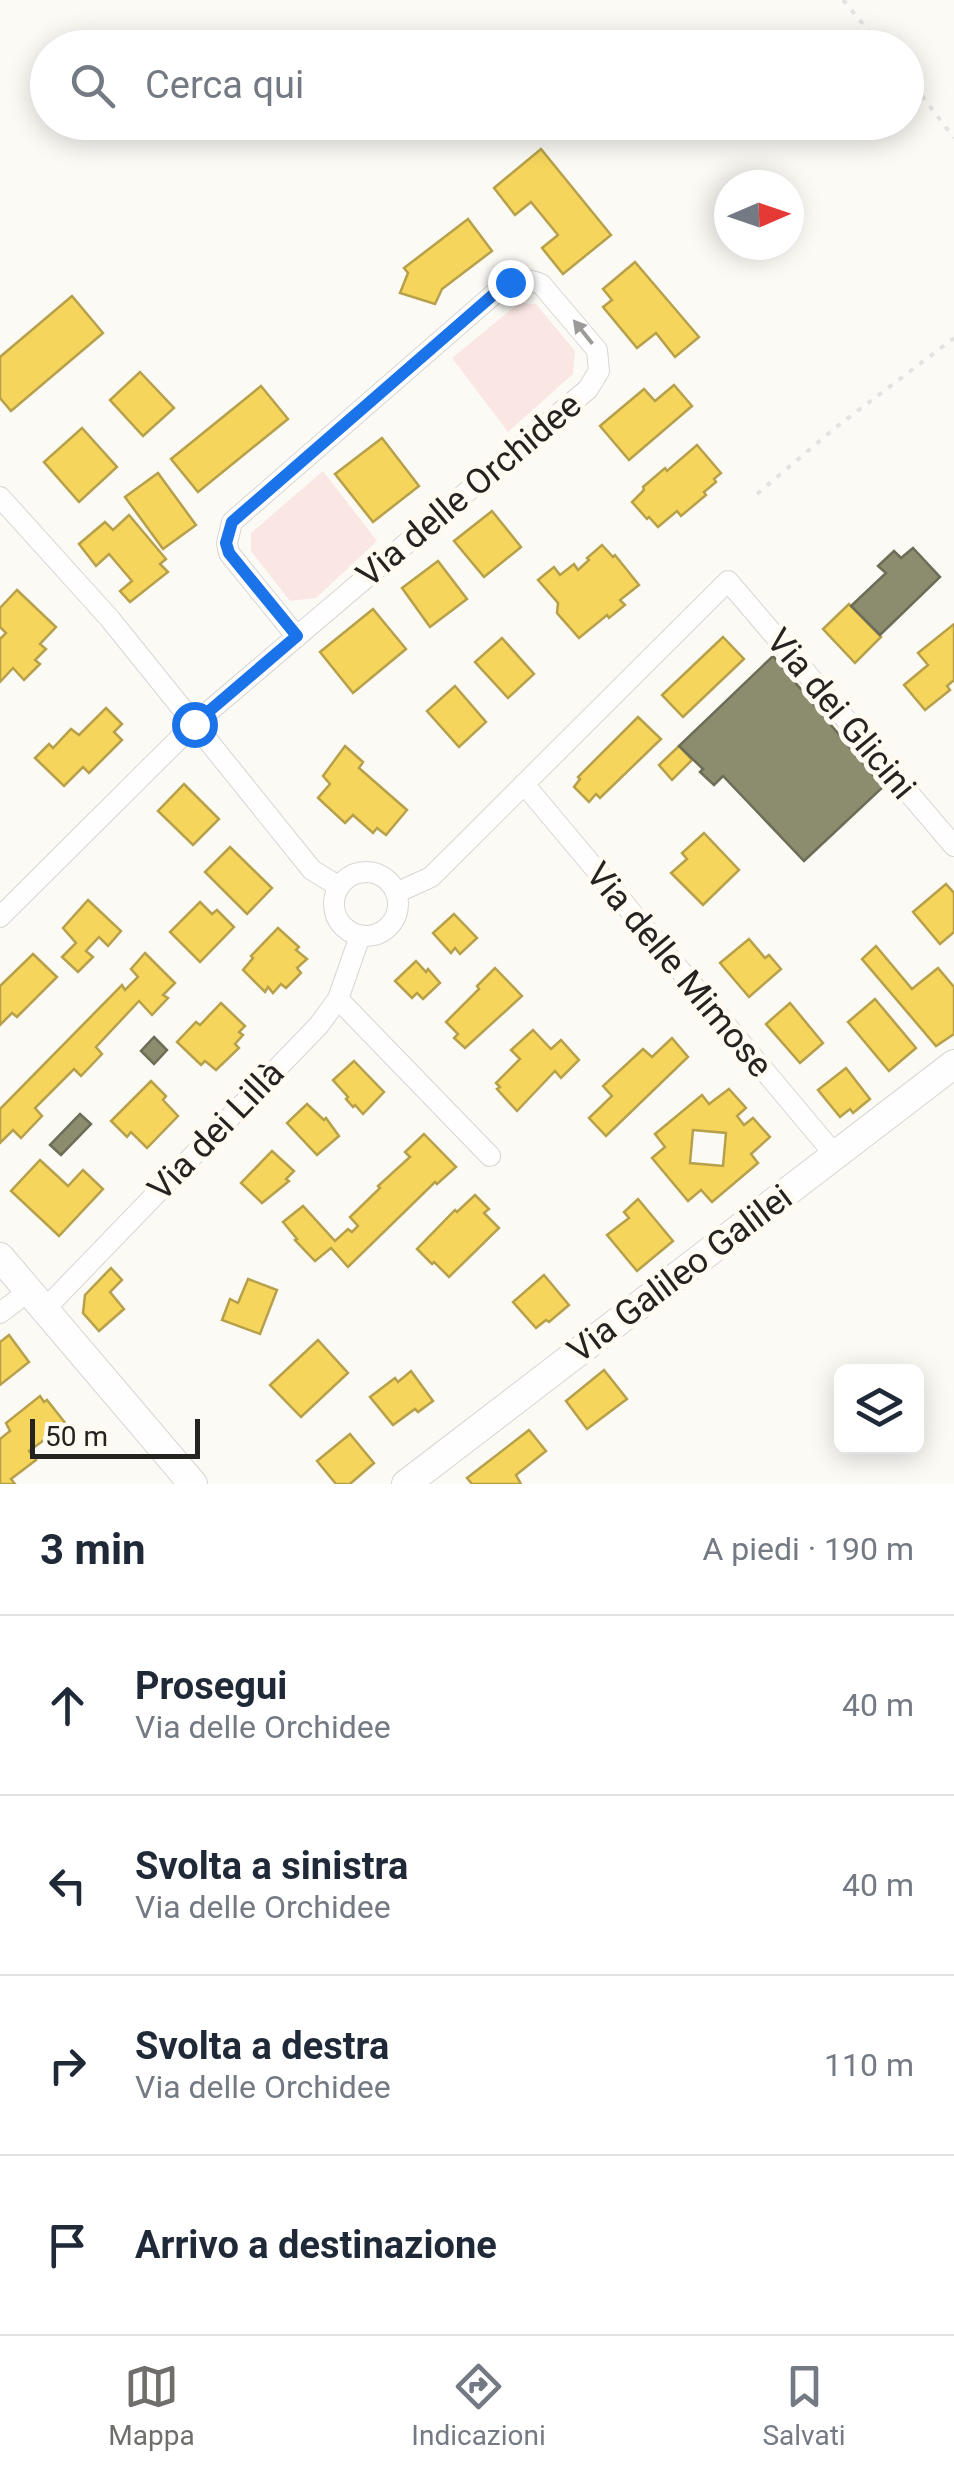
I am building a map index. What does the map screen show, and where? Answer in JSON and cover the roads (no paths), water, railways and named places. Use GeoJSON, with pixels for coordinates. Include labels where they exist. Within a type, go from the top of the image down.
{"type":"FeatureCollection","features":[{"type":"Feature","properties":{"kind":"street","name":"Via delle Orchidee"},"geometry":{"type":"LineString","coordinates":[[0,917],[194,724],[297,636],[594,381],[599,371],[597,350],[541,284],[520,280],[501,288],[232,522],[226,543],[229,553],[297,636]]}},
{"type":"Feature","properties":{"kind":"street"},"geometry":{"type":"LineString","coordinates":[[0,497],[110,619],[312,870],[338,886]]}},
{"type":"Feature","properties":{"kind":"street","name":"Via dei Glicini"},"geometry":{"type":"LineString","coordinates":[[524,784],[728,581],[954,846]]}},
{"type":"Feature","properties":{"kind":"street"},"geometry":{"type":"LineString","coordinates":[[396,893],[430,877],[524,784]]}},
{"type":"Feature","properties":{"kind":"street","name":"Via delle Mimose"},"geometry":{"type":"LineString","coordinates":[[524,784],[834,1156]]}},
{"type":"Feature","properties":{"kind":"street"},"geometry":{"type":"LineString","coordinates":[[354,873],[384,877],[396,893],[397,912],[387,929],[370,937],[350,933],[336,917],[333,906],[338,886],[354,873]]}},
{"type":"Feature","properties":{"kind":"street","name":"Via dei Lillà"},"geometry":{"type":"LineString","coordinates":[[0,1313],[37,1300],[319,1024],[338,999],[360,936]]}},
{"type":"Feature","properties":{"kind":"street"},"geometry":{"type":"LineString","coordinates":[[338,999],[490,1156]]}},
{"type":"Feature","properties":{"kind":"street","name":"Via Galileo Galilei"},"geometry":{"type":"LineString","coordinates":[[406,1484],[954,1064]]}},
{"type":"Feature","properties":{"kind":"street"},"geometry":{"type":"LineString","coordinates":[[0,1257],[194,1484]]}}]}
